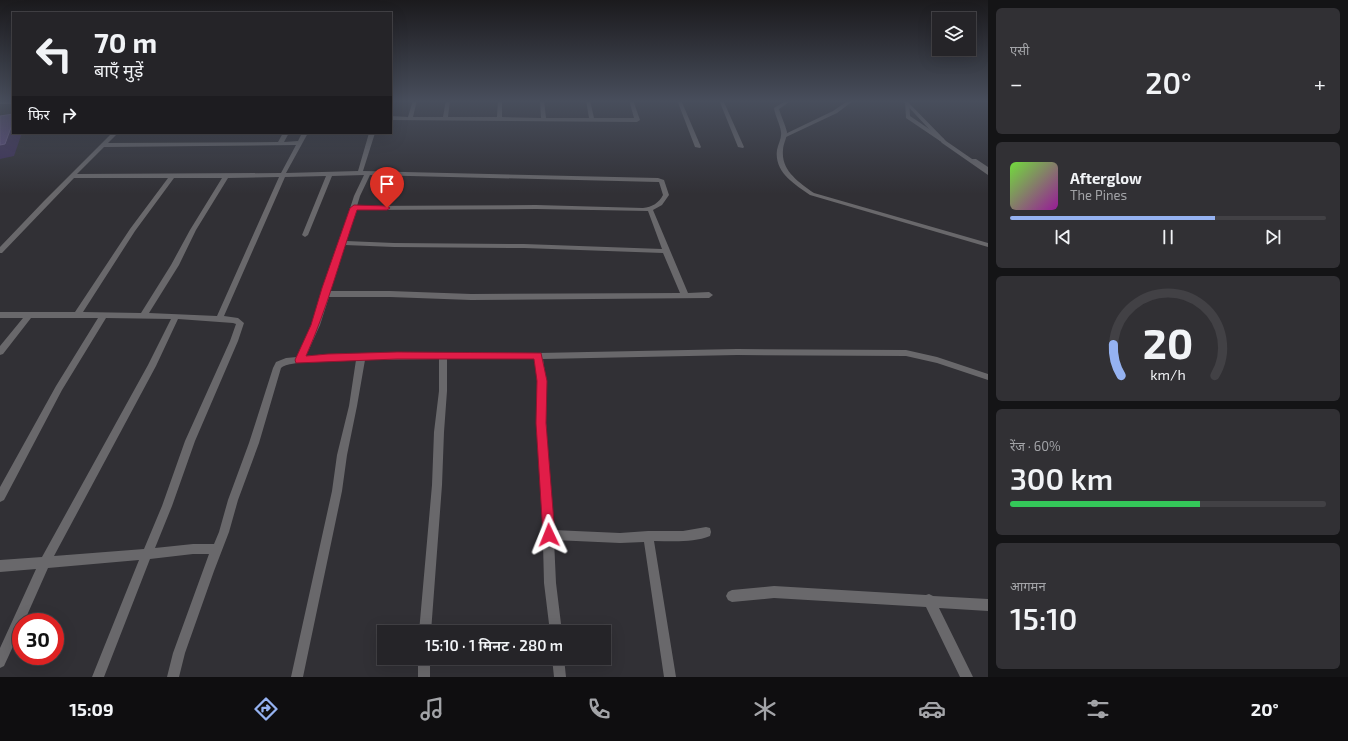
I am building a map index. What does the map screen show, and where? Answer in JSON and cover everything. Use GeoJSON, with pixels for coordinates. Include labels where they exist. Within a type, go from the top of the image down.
{"type":"FeatureCollection","features":[{"type":"Feature","properties":{"kind":"street"},"geometry":{"type":"LineString","coordinates":[[692,132],[698,146]]}},
{"type":"Feature","properties":{"kind":"street"},"geometry":{"type":"LineString","coordinates":[[735,132],[741,146]]}},
{"type":"Feature","properties":{"kind":"street"},"geometry":{"type":"LineString","coordinates":[[784,132],[780,152],[781,165],[790,178],[812,194],[988,245]]}},
{"type":"Feature","properties":{"kind":"street"},"geometry":{"type":"LineString","coordinates":[[784,136],[793,132]]}},
{"type":"Feature","properties":{"kind":"street"},"geometry":{"type":"LineString","coordinates":[[930,132],[988,170]]}},
{"type":"Feature","properties":{"kind":"street"},"geometry":{"type":"LineString","coordinates":[[935,132],[943,140],[988,173]]}},
{"type":"Feature","properties":{"kind":"street"},"geometry":{"type":"LineString","coordinates":[[0,251],[46,202],[114,134]]}},
{"type":"Feature","properties":{"kind":"street"},"geometry":{"type":"LineString","coordinates":[[280,143],[285,134]]}},
{"type":"Feature","properties":{"kind":"street"},"geometry":{"type":"LineString","coordinates":[[219,319],[282,176],[304,134]]}},
{"type":"Feature","properties":{"kind":"street"},"geometry":{"type":"LineString","coordinates":[[300,360],[316,325],[354,208],[364,173],[372,134]]}},
{"type":"Feature","properties":{"kind":"street"},"geometry":{"type":"LineString","coordinates":[[102,145],[300,143]]}},
{"type":"Feature","properties":{"kind":"street"},"geometry":{"type":"LineString","coordinates":[[72,176],[282,176],[364,173],[660,180],[665,191],[664,199],[650,209],[643,210],[536,207],[354,208]]}},
{"type":"Feature","properties":{"kind":"street"},"geometry":{"type":"LineString","coordinates":[[304,235],[330,174]]}},
{"type":"Feature","properties":{"kind":"street"},"geometry":{"type":"LineString","coordinates":[[77,315],[132,230],[172,176]]}},
{"type":"Feature","properties":{"kind":"street"},"geometry":{"type":"LineString","coordinates":[[143,316],[176,265],[193,230],[226,176]]}},
{"type":"Feature","properties":{"kind":"street"},"geometry":{"type":"LineString","coordinates":[[650,209],[685,295]]}},
{"type":"Feature","properties":{"kind":"street"},"geometry":{"type":"LineString","coordinates":[[342,243],[524,246],[666,251]]}},
{"type":"Feature","properties":{"kind":"street"},"geometry":{"type":"LineString","coordinates":[[325,294],[390,294],[470,297],[709,295]]}},
{"type":"Feature","properties":{"kind":"street"},"geometry":{"type":"LineString","coordinates":[[0,315],[176,316],[238,321],[240,325],[190,442],[167,506],[146,554],[98,677]]}},
{"type":"Feature","properties":{"kind":"street"},"geometry":{"type":"LineString","coordinates":[[0,352],[29,315]]}},
{"type":"Feature","properties":{"kind":"street"},"geometry":{"type":"LineString","coordinates":[[0,496],[59,388],[104,315]]}},
{"type":"Feature","properties":{"kind":"street"},"geometry":{"type":"LineString","coordinates":[[0,662],[45,562],[152,366],[176,316]]}},
{"type":"Feature","properties":{"kind":"street"},"geometry":{"type":"LineString","coordinates":[[173,677],[179,653],[218,549],[277,368],[282,362],[328,357],[538,356],[736,352],[906,353],[939,360],[988,377]]}},
{"type":"Feature","properties":{"kind":"street"},"geometry":{"type":"LineString","coordinates":[[426,625],[443,391],[443,356]]}},
{"type":"Feature","properties":{"kind":"street"},"geometry":{"type":"LineString","coordinates":[[538,356],[542,381],[541,423],[549,535],[550,583],[555,625]]}},
{"type":"Feature","properties":{"kind":"street"},"geometry":{"type":"LineString","coordinates":[[297,677],[337,491],[342,455],[353,406],[361,357]]}},
{"type":"Feature","properties":{"kind":"street"},"geometry":{"type":"LineString","coordinates":[[549,535],[620,538],[683,536],[706,532]]}},
{"type":"Feature","properties":{"kind":"street"},"geometry":{"type":"LineString","coordinates":[[648,536],[670,677]]}},
{"type":"Feature","properties":{"kind":"street"},"geometry":{"type":"LineString","coordinates":[[0,566],[193,549],[218,549]]}},
{"type":"Feature","properties":{"kind":"street"},"geometry":{"type":"LineString","coordinates":[[732,596],[774,592],[988,604]]}},
{"type":"Feature","properties":{"kind":"street"},"geometry":{"type":"LineString","coordinates":[[929,600],[967,677]]}},
{"type":"Feature","properties":{"kind":"street"},"geometry":{"type":"LineString","coordinates":[[424,665],[424,677]]}},
{"type":"Feature","properties":{"kind":"street"},"geometry":{"type":"LineString","coordinates":[[559,665],[560,677]]}},
{"type":"Feature","properties":{"kind":"building"},"geometry":{"type":"Polygon","coordinates":[[[0,132],[10,132],[5,144],[0,145],[0,132]]]}},
{"type":"Feature","properties":{"kind":"route"},"geometry":{"type":"LineString","coordinates":[[387,208],[354,208],[335,267],[326,288],[316,325],[300,360],[328,357],[538,356],[542,381],[541,423],[549,535]]}}]}
